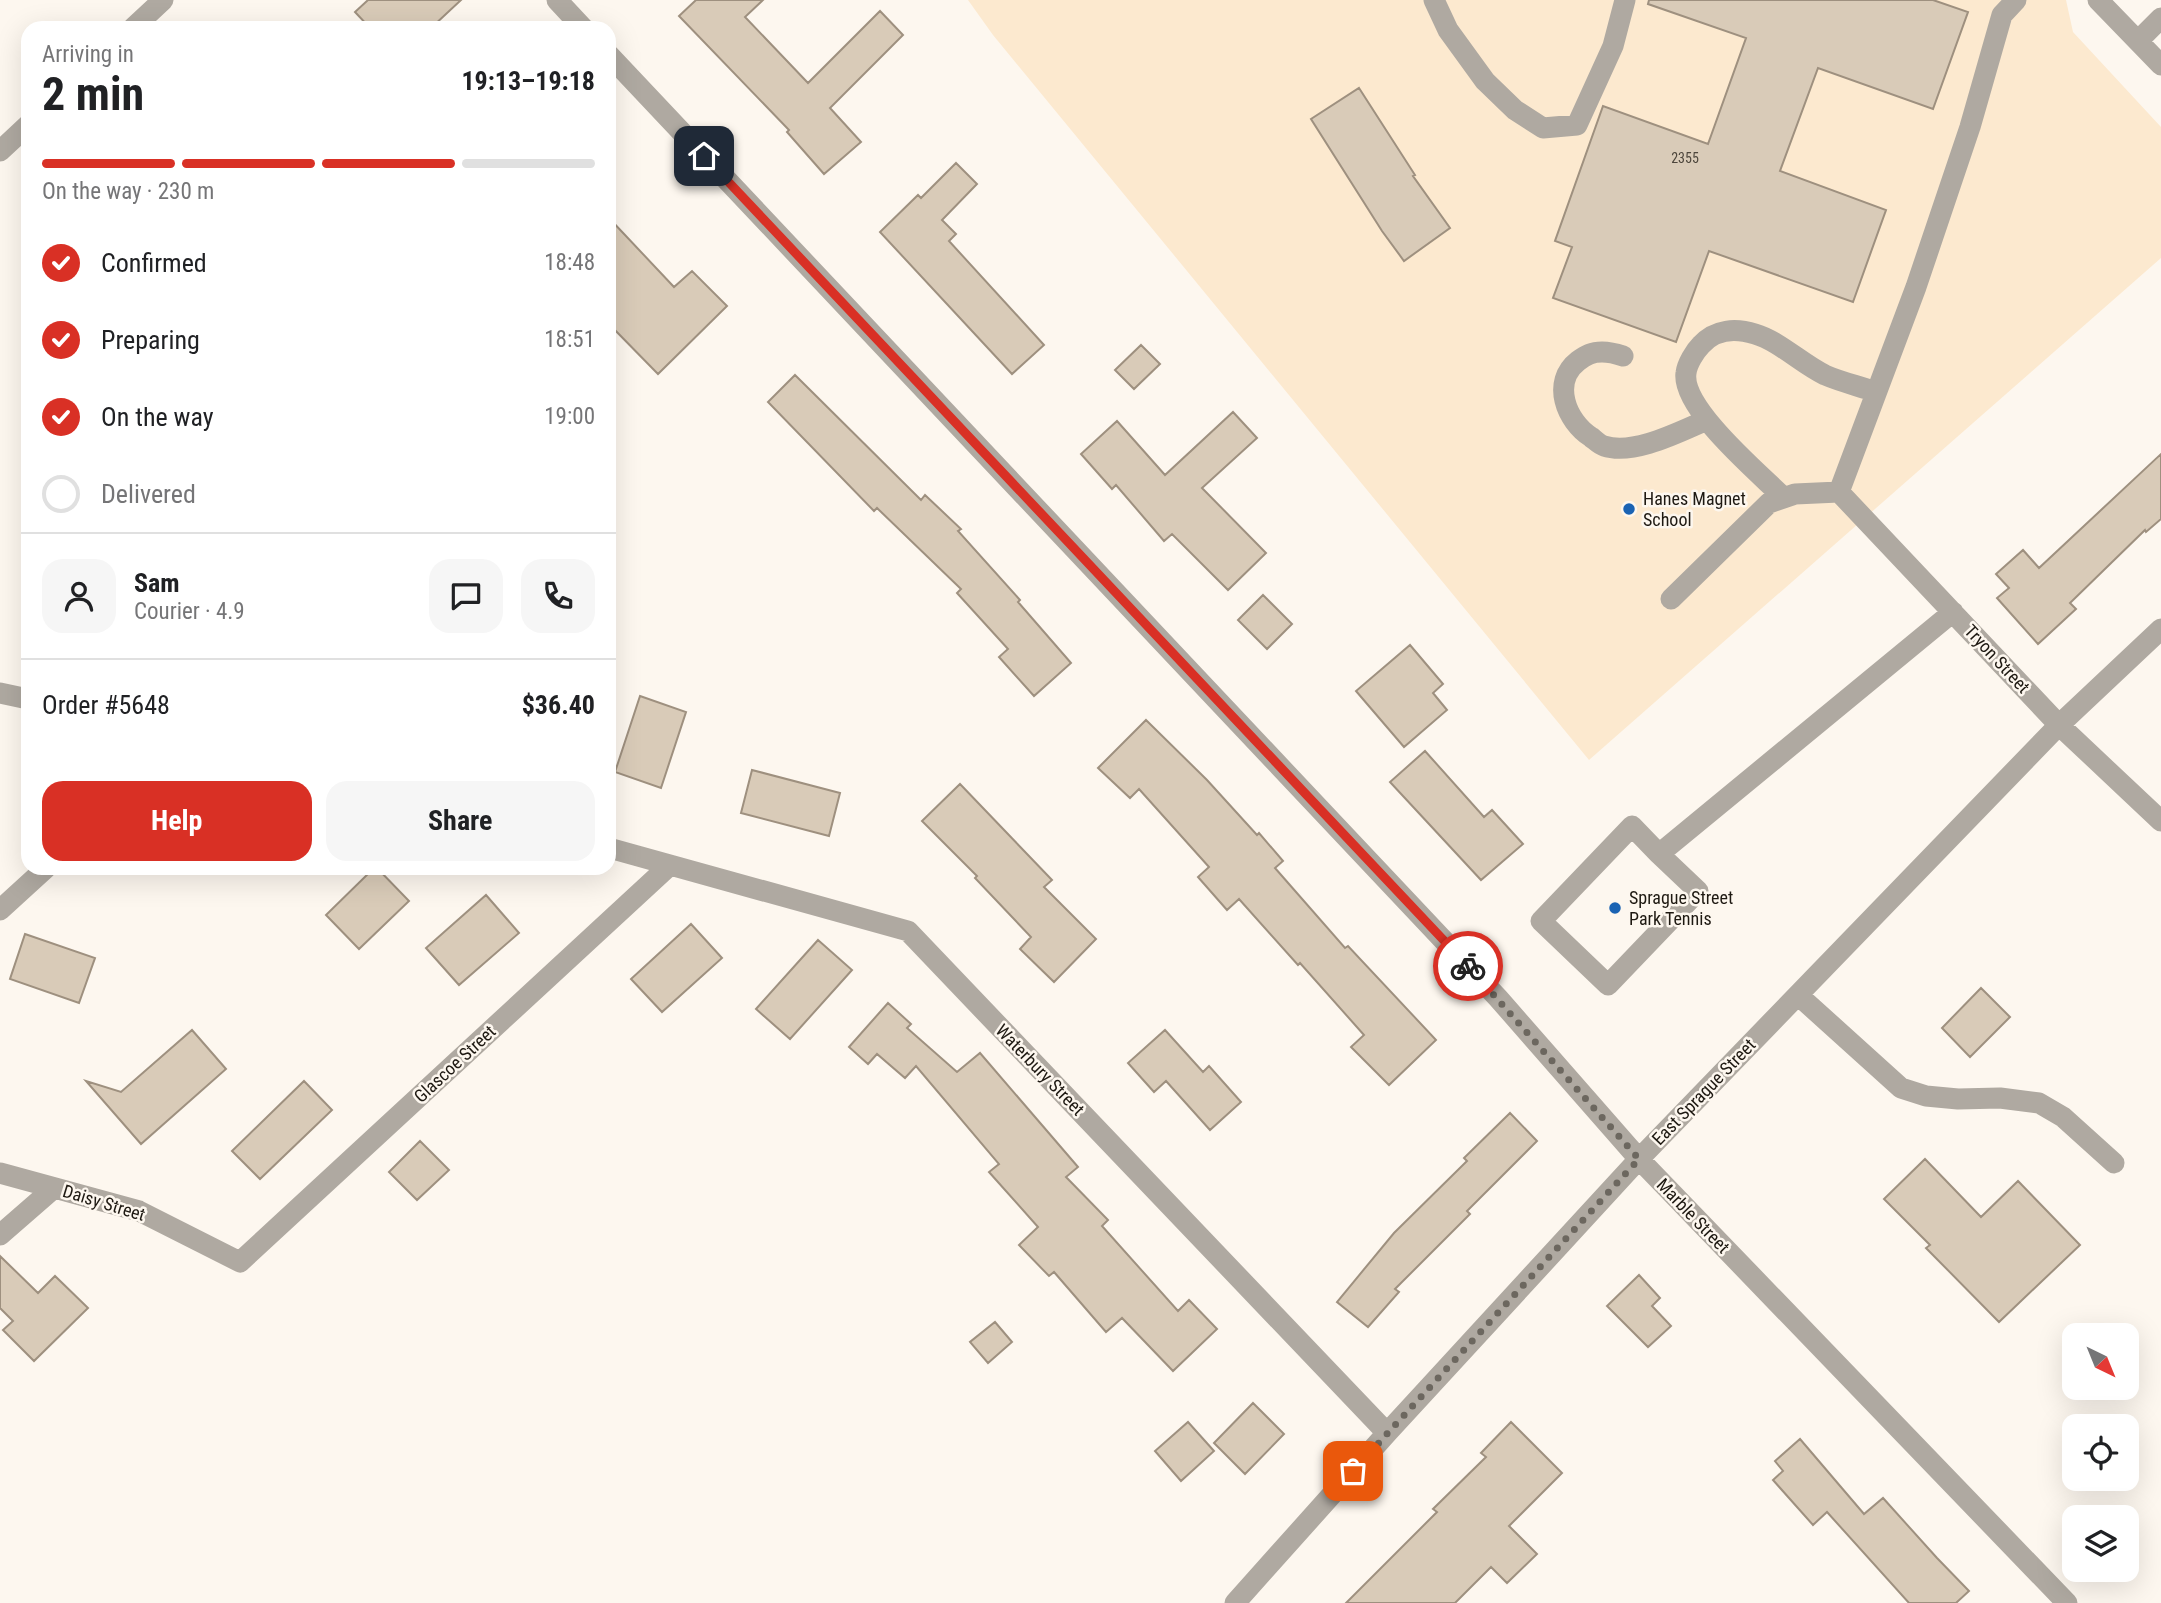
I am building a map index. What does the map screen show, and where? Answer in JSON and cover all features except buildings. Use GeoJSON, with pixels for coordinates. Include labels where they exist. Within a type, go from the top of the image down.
{"type":"FeatureCollection","features":[{"type":"Feature","properties":{"kind":"street"},"geometry":{"type":"LineString","coordinates":[[140,21],[163,0]]}},
{"type":"Feature","properties":{"kind":"street"},"geometry":{"type":"LineString","coordinates":[[557,0],[576,21]]}},
{"type":"Feature","properties":{"kind":"street"},"geometry":{"type":"LineString","coordinates":[[1434,0],[1448,30],[1485,81],[1515,110],[1543,128],[1577,125],[1613,46],[1625,0]]}},
{"type":"Feature","properties":{"kind":"street"},"geometry":{"type":"LineString","coordinates":[[1671,599],[1769,503],[1783,497],[1839,492],[1916,287],[1970,127],[2002,15],[2016,0]]}},
{"type":"Feature","properties":{"kind":"street"},"geometry":{"type":"LineString","coordinates":[[2098,0],[2161,65]]}},
{"type":"Feature","properties":{"kind":"street"},"geometry":{"type":"LineString","coordinates":[[2138,41],[2161,18]]}},
{"type":"Feature","properties":{"kind":"street","name":"Marble Street"},"geometry":{"type":"LineString","coordinates":[[616,62],[1498,998],[1639,1159],[2067,1603]]}},
{"type":"Feature","properties":{"kind":"street"},"geometry":{"type":"LineString","coordinates":[[0,151],[21,132]]}},
{"type":"Feature","properties":{"kind":"street"},"geometry":{"type":"LineString","coordinates":[[1783,497],[1716,431],[1688,391],[1686,373],[1702,344],[1716,333],[1724,331],[1757,334],[1825,375],[1876,391]]}},
{"type":"Feature","properties":{"kind":"street"},"geometry":{"type":"LineString","coordinates":[[1623,356],[1604,352],[1588,354],[1571,366],[1563,380],[1562,394],[1570,414],[1582,431],[1605,446],[1630,447],[1658,440],[1707,420]]}},
{"type":"Feature","properties":{"kind":"street","name":"Tryon Street"},"geometry":{"type":"LineString","coordinates":[[1839,492],[2059,725],[2161,821]]}},
{"type":"Feature","properties":{"kind":"street"},"geometry":{"type":"LineString","coordinates":[[1659,854],[1953,612]]}},
{"type":"Feature","properties":{"kind":"street","name":"East Sprague Street"},"geometry":{"type":"LineString","coordinates":[[1235,1603],[1639,1159],[2059,725],[2161,629]]}},
{"type":"Feature","properties":{"kind":"street"},"geometry":{"type":"LineString","coordinates":[[0,693],[21,698]]}},
{"type":"Feature","properties":{"kind":"street"},"geometry":{"type":"LineString","coordinates":[[1632,826],[1659,854],[1698,891],[1608,985],[1541,921],[1632,826]]}},
{"type":"Feature","properties":{"kind":"street","name":"Waterbury Street"},"geometry":{"type":"LineString","coordinates":[[616,850],[908,931],[1387,1433]]}},
{"type":"Feature","properties":{"kind":"street","name":"Glascoe Street"},"geometry":{"type":"LineString","coordinates":[[240,1262],[670,865]]}},
{"type":"Feature","properties":{"kind":"street"},"geometry":{"type":"LineString","coordinates":[[0,910],[38,875]]}},
{"type":"Feature","properties":{"kind":"street"},"geometry":{"type":"LineString","coordinates":[[1798,995],[1901,1088],[1926,1096],[2000,1098],[2039,1103],[2063,1117],[2113,1163]]}},
{"type":"Feature","properties":{"kind":"street","name":"Daisy Street"},"geometry":{"type":"LineString","coordinates":[[0,1173],[139,1211],[240,1262]]}},
{"type":"Feature","properties":{"kind":"street"},"geometry":{"type":"LineString","coordinates":[[0,1235],[54,1188]]}},
{"type":"Feature","properties":{"kind":"shaded area","name":"Hanes Magnet School"},"geometry":{"type":"Polygon","coordinates":[[[968,0],[2066,0],[2073,32],[2161,127],[2161,258],[1589,760],[993,35],[968,0]]]}},
{"type":"Feature","properties":{"kind":"way so far"},"geometry":{"type":"LineString","coordinates":[[1353,1471],[1639,1159],[1468,966]]}},
{"type":"Feature","properties":{"kind":"place","name":"Hanes Magnet School"},"geometry":{"type":"Point","coordinates":[1629,509]}},
{"type":"Feature","properties":{"kind":"place","name":"Sprague Street Park Tennis"},"geometry":{"type":"Point","coordinates":[1615,908]}},
{"type":"Feature","properties":{"kind":"route"},"geometry":{"type":"LineString","coordinates":[[704,156],[1468,966]]}}]}
